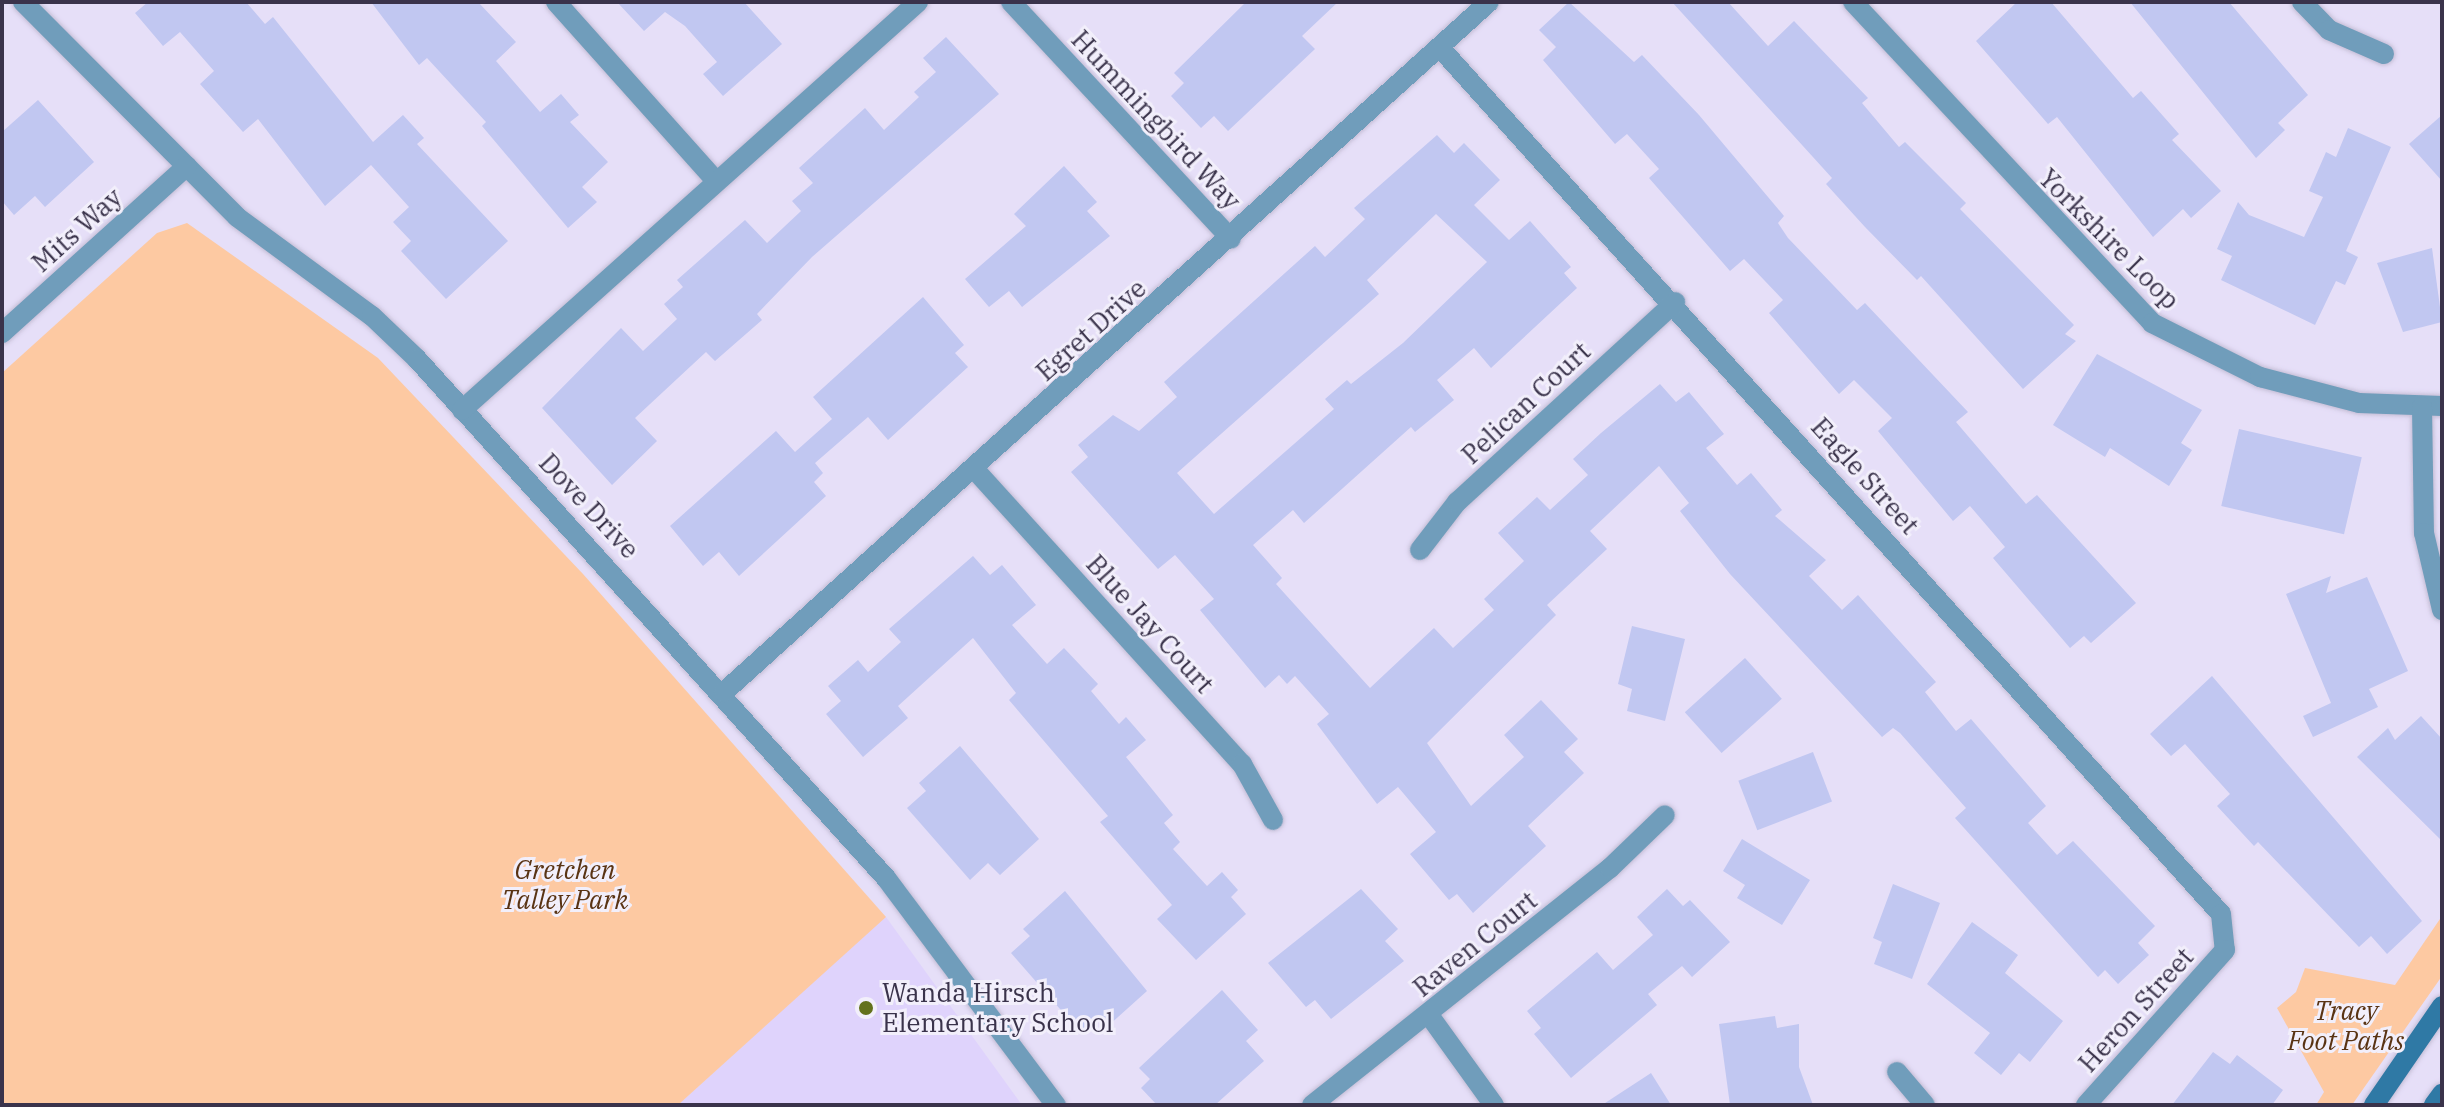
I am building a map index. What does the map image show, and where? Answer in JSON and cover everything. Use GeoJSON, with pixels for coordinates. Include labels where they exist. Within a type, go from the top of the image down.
{"type":"FeatureCollection","features":[{"type":"Feature","properties":{"kind":"main road"},"geometry":{"type":"LineString","coordinates":[[2374,1105],[2442,1006]]}},
{"type":"Feature","properties":{"kind":"main road"},"geometry":{"type":"LineString","coordinates":[[2434,1105],[2442,1094]]}},
{"type":"Feature","properties":{"kind":"street","name":"Dove Drive"},"geometry":{"type":"LineString","coordinates":[[23,2],[187,166],[278,250],[372,316],[462,410],[724,692],[886,878],[1056,1105]]}},
{"type":"Feature","properties":{"kind":"street"},"geometry":{"type":"LineString","coordinates":[[556,2],[717,182]]}},
{"type":"Feature","properties":{"kind":"street"},"geometry":{"type":"LineString","coordinates":[[462,410],[918,2]]}},
{"type":"Feature","properties":{"kind":"street","name":"Hummingbird Way"},"geometry":{"type":"LineString","coordinates":[[1011,2],[1231,239]]}},
{"type":"Feature","properties":{"kind":"street","name":"Egret Drive"},"geometry":{"type":"LineString","coordinates":[[724,692],[976,471],[1442,50],[1489,2]]}},
{"type":"Feature","properties":{"kind":"street","name":"Yorkshire Loop"},"geometry":{"type":"LineString","coordinates":[[1853,2],[2152,323],[2260,377],[2359,403],[2432,407]]}},
{"type":"Feature","properties":{"kind":"street"},"geometry":{"type":"LineString","coordinates":[[2302,2],[2329,30],[2384,54]]}},
{"type":"Feature","properties":{"kind":"street","name":"Eagle Street"},"geometry":{"type":"LineString","coordinates":[[1442,50],[1675,302],[2221,914],[2225,950]]}},
{"type":"Feature","properties":{"kind":"street","name":"Mits Way"},"geometry":{"type":"LineString","coordinates":[[2,333],[187,166]]}},
{"type":"Feature","properties":{"kind":"street","name":"Pelican Court"},"geometry":{"type":"LineString","coordinates":[[1420,550],[1457,502],[1675,302]]}},
{"type":"Feature","properties":{"kind":"street"},"geometry":{"type":"LineString","coordinates":[[2432,407],[2424,533],[2442,610]]}},
{"type":"Feature","properties":{"kind":"street","name":"Blue Jay Court"},"geometry":{"type":"LineString","coordinates":[[976,471],[1242,764],[1273,820]]}},
{"type":"Feature","properties":{"kind":"street","name":"Raven Court"},"geometry":{"type":"LineString","coordinates":[[1312,1105],[1429,1015],[1665,815]]}},
{"type":"Feature","properties":{"kind":"street","name":"Heron Street"},"geometry":{"type":"LineString","coordinates":[[2086,1105],[2225,950]]}},
{"type":"Feature","properties":{"kind":"street"},"geometry":{"type":"LineString","coordinates":[[1429,1015],[1494,1105]]}},
{"type":"Feature","properties":{"kind":"street"},"geometry":{"type":"LineString","coordinates":[[1897,1072],[1925,1105]]}},
{"type":"Feature","properties":{"kind":"shaded area","name":"Wanda Hirsch Elementary School"},"geometry":{"type":"Polygon","coordinates":[[[886,917],[1022,1105],[678,1105],[875,925],[886,917]]]}},
{"type":"Feature","properties":{"kind":"green space","name":"Gretchen Talley Park"},"geometry":{"type":"Polygon","coordinates":[[[187,223],[378,358],[583,574],[886,917],[678,1105],[2,1105],[2,373],[157,233],[187,223]]]}},
{"type":"Feature","properties":{"kind":"green space","name":"Tracy Foot Paths"},"geometry":{"type":"Polygon","coordinates":[[[2442,916],[2442,976],[2352,1105],[2316,1105],[2324,1092],[2277,1008],[2296,992],[2305,968],[2395,985],[2442,916]]]}},
{"type":"Feature","properties":{"kind":"building"},"geometry":{"type":"Polygon","coordinates":[[[148,2],[246,2],[265,24],[273,17],[373,142],[403,115],[424,138],[417,144],[508,241],[446,299],[401,251],[411,241],[393,222],[409,207],[371,165],[325,206],[258,119],[243,132],[200,84],[214,71],[180,32],[163,46],[135,13],[148,2]]]}},
{"type":"Feature","properties":{"kind":"building"},"geometry":{"type":"Polygon","coordinates":[[[371,2],[478,2],[516,42],[496,61],[540,112],[561,94],[579,115],[570,122],[608,162],[582,187],[597,202],[568,228],[482,126],[486,122],[427,58],[419,65],[371,2]]]}},
{"type":"Feature","properties":{"kind":"building"},"geometry":{"type":"Polygon","coordinates":[[[617,2],[744,2],[782,44],[723,96],[703,74],[717,62],[685,26],[665,12],[644,31],[617,2]]]}},
{"type":"Feature","properties":{"kind":"building"},"geometry":{"type":"Polygon","coordinates":[[[1246,2],[1338,2],[1302,36],[1315,49],[1228,131],[1214,116],[1201,128],[1171,96],[1184,83],[1174,73],[1246,2]]]}},
{"type":"Feature","properties":{"kind":"building"},"geometry":{"type":"Polygon","coordinates":[[[1569,2],[1634,62],[1642,55],[1699,115],[1784,216],[1778,223],[1788,238],[1857,310],[1865,303],[1968,412],[1956,422],[2026,504],[2037,495],[2136,603],[2091,643],[2084,636],[2070,648],[1993,558],[2005,547],[1970,506],[1953,521],[1878,431],[1892,418],[1854,380],[1839,394],[1769,313],[1783,300],[1744,259],[1730,271],[1649,178],[1659,169],[1627,134],[1615,144],[1543,60],[1556,47],[1539,30],[1569,2]]]}},
{"type":"Feature","properties":{"kind":"building"},"geometry":{"type":"Polygon","coordinates":[[[1672,2],[1728,2],[1768,46],[1794,21],[1868,98],[1862,103],[1899,147],[1905,142],[1966,203],[1960,209],[2074,325],[2065,334],[2076,341],[2023,389],[1921,276],[1917,280],[1826,184],[1832,178],[1672,2]]]}},
{"type":"Feature","properties":{"kind":"building"},"geometry":{"type":"Polygon","coordinates":[[[2017,2],[2051,2],[2133,98],[2141,91],[2179,134],[2172,140],[2221,191],[2191,218],[2183,209],[2153,237],[2057,117],[2048,124],[1976,41],[2017,2]]]}},
{"type":"Feature","properties":{"kind":"building"},"geometry":{"type":"Polygon","coordinates":[[[2130,2],[2229,2],[2308,95],[2278,123],[2285,130],[2256,158],[2130,2]]]}},
{"type":"Feature","properties":{"kind":"building"},"geometry":{"type":"Polygon","coordinates":[[[946,37],[999,94],[812,257],[757,314],[762,320],[715,361],[706,352],[635,418],[657,441],[612,485],[542,408],[621,328],[643,351],[677,319],[664,304],[683,287],[677,280],[745,220],[767,243],[801,211],[792,201],[813,183],[799,168],[865,108],[884,130],[919,97],[914,92],[936,72],[923,58],[946,37]]]}},
{"type":"Feature","properties":{"kind":"building"},"geometry":{"type":"Polygon","coordinates":[[[38,100],[94,162],[45,207],[35,196],[14,215],[2,201],[2,132],[38,100]]]}},
{"type":"Feature","properties":{"kind":"building"},"geometry":{"type":"Polygon","coordinates":[[[2442,115],[2442,181],[2409,144],[2442,115]]]}},
{"type":"Feature","properties":{"kind":"building"},"geometry":{"type":"Polygon","coordinates":[[[2348,128],[2391,147],[2346,251],[2358,257],[2345,285],[2336,281],[2315,325],[2221,280],[2232,256],[2217,249],[2238,202],[2249,215],[2304,237],[2323,197],[2309,191],[2326,152],[2336,157],[2348,128]]]}},
{"type":"Feature","properties":{"kind":"building"},"geometry":{"type":"Polygon","coordinates":[[[1437,135],[1454,153],[1464,143],[1500,180],[1474,205],[1509,240],[1530,221],[1571,267],[1564,273],[1577,288],[1491,368],[1474,348],[1437,380],[1454,400],[1415,432],[1411,427],[1304,523],[1293,510],[1253,545],[1282,578],[1276,584],[1370,688],[1434,628],[1453,648],[1494,610],[1484,599],[1524,561],[1498,533],[1537,497],[1550,510],[1588,475],[1573,459],[1601,433],[1660,384],[1676,402],[1689,392],[1724,434],[1706,448],[1737,485],[1751,473],[1782,510],[1775,516],[1826,560],[1809,576],[1842,610],[1858,595],[1936,682],[1925,692],[1956,731],[1971,719],[2046,806],[2028,823],[2057,855],[2073,841],[2155,926],[2138,943],[2149,955],[2118,984],[2105,970],[2098,977],[1955,818],[1966,808],[1900,733],[1893,728],[1882,737],[1730,574],[1680,511],[1689,503],[1659,466],[1590,531],[1607,549],[1547,605],[1556,615],[1427,743],[1471,806],[1524,757],[1504,735],[1541,700],[1578,739],[1564,752],[1584,773],[1528,826],[1546,846],[1473,913],[1457,894],[1449,900],[1410,854],[1436,832],[1398,787],[1377,804],[1317,724],[1329,714],[1295,676],[1287,684],[1279,675],[1265,688],[1200,610],[1214,599],[1175,555],[1158,569],[1071,472],[1088,457],[1078,445],[1113,415],[1139,431],[1177,397],[1164,382],[1315,246],[1325,257],[1365,219],[1354,208],[1437,135]],[[1436,214],[1367,280],[1379,294],[1177,473],[1214,514],[1334,409],[1325,399],[1347,380],[1351,384],[1403,343],[1487,262],[1436,214]]]}},
{"type":"Feature","properties":{"kind":"building"},"geometry":{"type":"Polygon","coordinates":[[[1064,166],[1097,202],[1087,211],[1110,236],[1022,307],[1009,291],[989,307],[965,279],[1026,226],[1014,214],[1064,166]]]}},
{"type":"Feature","properties":{"kind":"building"},"geometry":{"type":"Polygon","coordinates":[[[2432,248],[2442,322],[2403,332],[2377,263],[2432,248]]]}},
{"type":"Feature","properties":{"kind":"building"},"geometry":{"type":"Polygon","coordinates":[[[923,297],[964,345],[955,353],[968,367],[888,440],[868,417],[815,463],[823,473],[814,482],[826,496],[739,576],[719,552],[703,566],[670,526],[776,431],[795,452],[832,419],[813,397],[923,297]]]}},
{"type":"Feature","properties":{"kind":"building"},"geometry":{"type":"Polygon","coordinates":[[[2097,354],[2202,410],[2181,443],[2192,450],[2169,486],[2110,448],[2105,457],[2053,425],[2097,354]]]}},
{"type":"Feature","properties":{"kind":"building"},"geometry":{"type":"Polygon","coordinates":[[[2239,429],[2362,457],[2344,534],[2221,506],[2239,429]]]}},
{"type":"Feature","properties":{"kind":"building"},"geometry":{"type":"Polygon","coordinates":[[[973,556],[990,575],[1002,565],[1036,605],[1012,625],[1047,664],[1064,648],[1098,684],[1091,691],[1119,724],[1126,717],[1146,740],[1126,757],[1173,815],[1164,823],[1180,842],[1173,849],[1207,886],[1222,872],[1238,890],[1231,897],[1246,914],[1196,960],[1157,919],[1172,905],[1100,822],[1108,816],[1009,700],[1016,693],[973,638],[898,706],[908,718],[863,757],[826,714],[841,701],[828,686],[858,660],[868,672],[901,642],[889,629],[973,556]]]}},
{"type":"Feature","properties":{"kind":"building"},"geometry":{"type":"Polygon","coordinates":[[[2331,576],[2326,593],[2367,577],[2408,671],[2369,689],[2378,707],[2313,737],[2303,716],[2331,703],[2286,594],[2331,576]]]}},
{"type":"Feature","properties":{"kind":"building"},"geometry":{"type":"Polygon","coordinates":[[[1632,626],[1685,639],[1665,721],[1627,711],[1632,689],[1618,684],[1632,626]]]}},
{"type":"Feature","properties":{"kind":"building"},"geometry":{"type":"Polygon","coordinates":[[[1745,658],[1782,699],[1722,753],[1685,712],[1745,658]]]}},
{"type":"Feature","properties":{"kind":"building"},"geometry":{"type":"Polygon","coordinates":[[[2212,676],[2422,921],[2387,954],[2371,936],[2359,947],[2258,842],[2254,846],[2217,806],[2230,794],[2185,744],[2171,756],[2150,734],[2212,676]]]}},
{"type":"Feature","properties":{"kind":"building"},"geometry":{"type":"Polygon","coordinates":[[[2421,716],[2442,739],[2442,841],[2357,757],[2388,728],[2395,740],[2421,716]]]}},
{"type":"Feature","properties":{"kind":"building"},"geometry":{"type":"Polygon","coordinates":[[[960,746],[1039,839],[1000,875],[988,863],[970,880],[907,808],[926,791],[919,783],[960,746]]]}},
{"type":"Feature","properties":{"kind":"building"},"geometry":{"type":"Polygon","coordinates":[[[1813,752],[1832,801],[1757,830],[1738,781],[1813,752]]]}},
{"type":"Feature","properties":{"kind":"building"},"geometry":{"type":"Polygon","coordinates":[[[1742,839],[1810,880],[1782,925],[1737,898],[1745,885],[1723,871],[1742,839]]]}},
{"type":"Feature","properties":{"kind":"building"},"geometry":{"type":"Polygon","coordinates":[[[1893,884],[1940,903],[1912,979],[1874,964],[1882,942],[1873,938],[1893,884]]]}},
{"type":"Feature","properties":{"kind":"building"},"geometry":{"type":"Polygon","coordinates":[[[1361,889],[1398,929],[1385,941],[1404,961],[1331,1019],[1315,1000],[1306,1007],[1268,963],[1361,889]]]}},
{"type":"Feature","properties":{"kind":"building"},"geometry":{"type":"Polygon","coordinates":[[[1667,889],[1683,906],[1690,900],[1730,942],[1692,977],[1682,966],[1648,994],[1657,1005],[1571,1078],[1534,1034],[1541,1028],[1527,1011],[1597,952],[1613,970],[1653,935],[1637,917],[1667,889]]]}},
{"type":"Feature","properties":{"kind":"building"},"geometry":{"type":"Polygon","coordinates":[[[1065,891],[1147,991],[1108,1026],[1099,1016],[1081,1033],[1011,953],[1030,936],[1023,929],[1065,891]]]}},
{"type":"Feature","properties":{"kind":"building"},"geometry":{"type":"Polygon","coordinates":[[[1972,922],[2018,955],[2005,973],[2063,1021],[2030,1062],[2019,1053],[2001,1075],[1974,1053],[1990,1033],[1927,984],[1972,922]]]}},
{"type":"Feature","properties":{"kind":"building"},"geometry":{"type":"Polygon","coordinates":[[[1222,990],[1258,1030],[1246,1041],[1264,1061],[1215,1105],[1157,1105],[1141,1088],[1150,1079],[1139,1068],[1222,990]]]}},
{"type":"Feature","properties":{"kind":"building"},"geometry":{"type":"Polygon","coordinates":[[[1775,1016],[1777,1028],[1799,1024],[1799,1067],[1813,1105],[1730,1105],[1719,1024],[1775,1016]]]}},
{"type":"Feature","properties":{"kind":"building"},"geometry":{"type":"Polygon","coordinates":[[[2213,1052],[2230,1064],[2237,1055],[2283,1090],[2272,1105],[2172,1105],[2213,1052]]]}},
{"type":"Feature","properties":{"kind":"building"},"geometry":{"type":"Polygon","coordinates":[[[1651,1073],[1671,1105],[1602,1105],[1651,1073]]]}},
{"type":"Feature","properties":{"kind":"place","name":"Wanda Hirsch Elementary School"},"geometry":{"type":"Point","coordinates":[866,1008]}}]}
